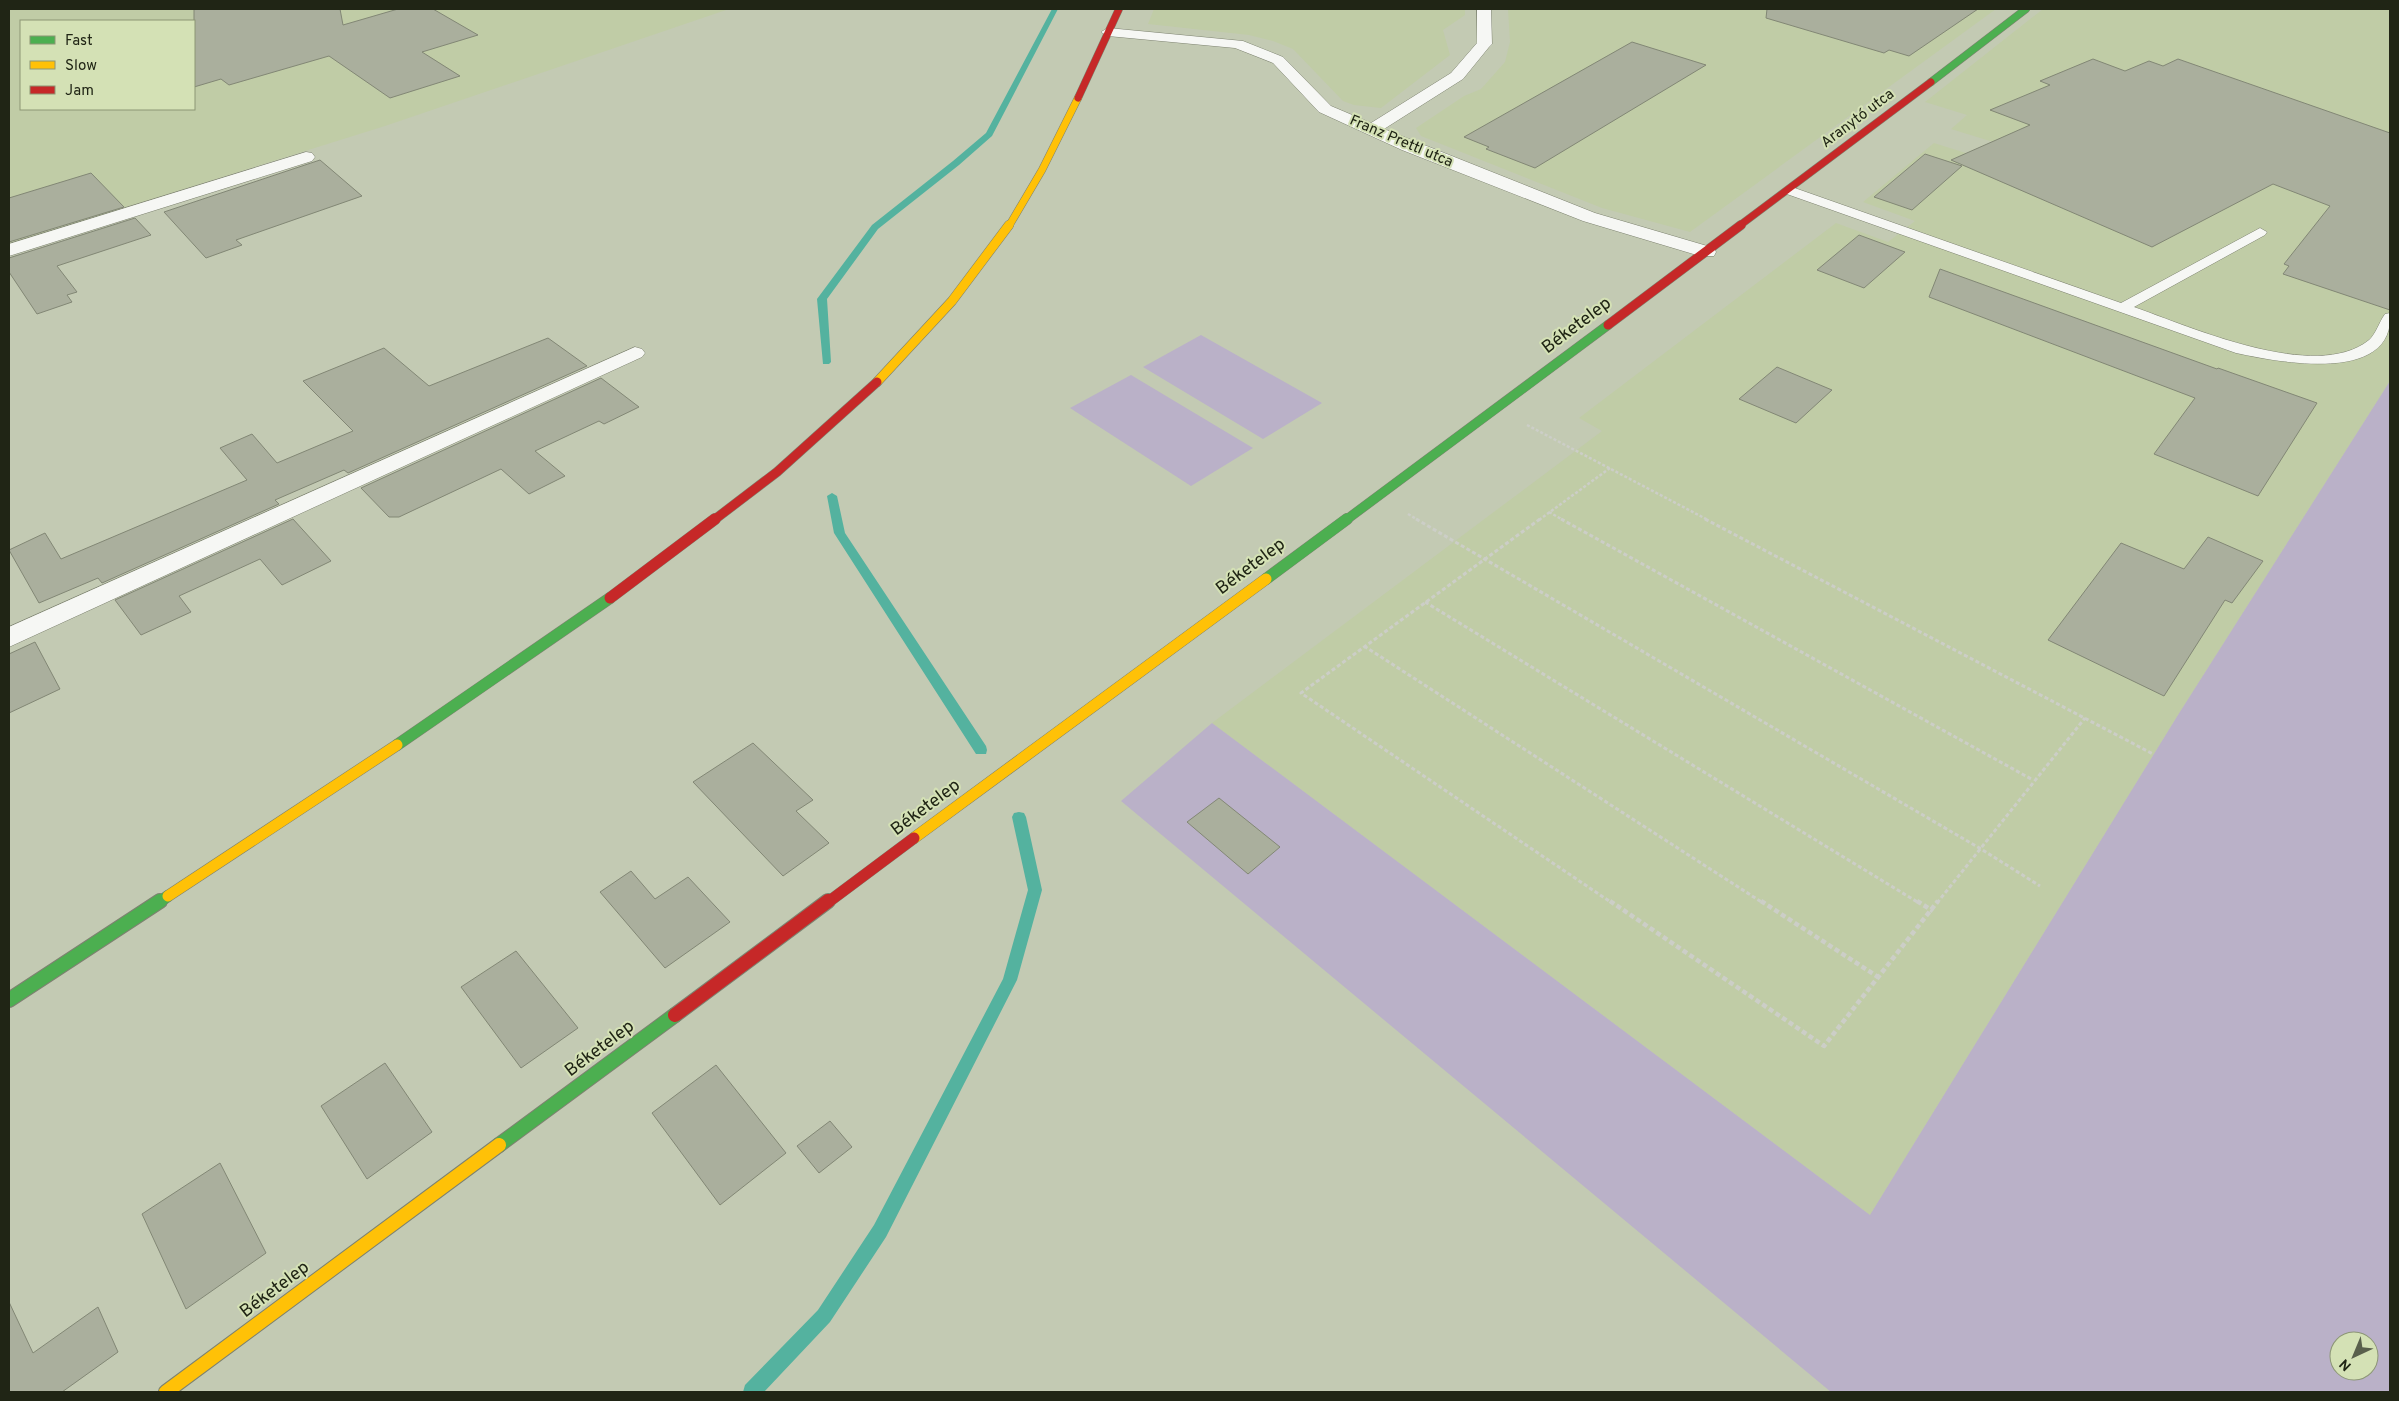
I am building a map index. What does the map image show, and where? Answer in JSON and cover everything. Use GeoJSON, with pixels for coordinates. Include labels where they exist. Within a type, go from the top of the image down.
{"type":"FeatureCollection","features":[{"type":"Feature","properties":{"kind":"street"},"geometry":{"type":"LineString","coordinates":[[9,1000],[503,675],[652,569],[746,497],[819,435],[906,353],[950,304],[1011,222],[1036,181],[1119,9]]}},
{"type":"Feature","properties":{"kind":"street"},"geometry":{"type":"LineString","coordinates":[[1372,130],[1457,76],[1484,44],[1484,9]]}},
{"type":"Feature","properties":{"kind":"street","name":"Aranytó utca"},"geometry":{"type":"LineString","coordinates":[[1707,252],[2026,9]]}},
{"type":"Feature","properties":{"kind":"street","name":"Franz Prettl utca"},"geometry":{"type":"LineString","coordinates":[[1108,32],[1238,44],[1255,49],[1278,60],[1312,99],[1325,109],[1408,146],[1589,217],[1707,252]]}},
{"type":"Feature","properties":{"kind":"street"},"geometry":{"type":"LineString","coordinates":[[9,250],[306,158]]}},
{"type":"Feature","properties":{"kind":"street","name":"Béketelep"},"geometry":{"type":"LineString","coordinates":[[166,1392],[1707,252]]}},
{"type":"Feature","properties":{"kind":"street"},"geometry":{"type":"LineString","coordinates":[[9,638],[634,353]]}},
{"type":"Feature","properties":{"kind":"lane"},"geometry":{"type":"LineString","coordinates":[[1789,190],[2236,348],[2267,355],[2299,359],[2326,359],[2363,351],[2375,342],[2390,317]]}},
{"type":"Feature","properties":{"kind":"lane"},"geometry":{"type":"LineString","coordinates":[[2122,308],[2260,232]]}},
{"type":"Feature","properties":{"kind":"path"},"geometry":{"type":"LineString","coordinates":[[1496,408],[2153,754]]}},
{"type":"Feature","properties":{"kind":"path"},"geometry":{"type":"LineString","coordinates":[[1610,468],[1301,693],[1824,1046],[1981,849],[2033,780],[2085,718]]}},
{"type":"Feature","properties":{"kind":"path"},"geometry":{"type":"LineString","coordinates":[[1378,496],[1981,849],[2040,886]]}},
{"type":"Feature","properties":{"kind":"path"},"geometry":{"type":"LineString","coordinates":[[1548,512],[2033,780]]}},
{"type":"Feature","properties":{"kind":"path"},"geometry":{"type":"LineString","coordinates":[[1425,602],[1932,911]]}},
{"type":"Feature","properties":{"kind":"path"},"geometry":{"type":"LineString","coordinates":[[1364,646],[1878,977]]}},
{"type":"Feature","properties":{"kind":"shaded area"},"geometry":{"type":"Polygon","coordinates":[[[9,9],[729,9],[385,126],[9,244],[9,9]]]}},
{"type":"Feature","properties":{"kind":"shaded area"},"geometry":{"type":"Polygon","coordinates":[[[1154,9],[1465,9],[1465,15],[1443,30],[1450,55],[1381,108],[1354,105],[1343,101],[1293,49],[1273,41],[1249,35],[1148,24],[1154,9]]]}},
{"type":"Feature","properties":{"kind":"shaded area"},"geometry":{"type":"Polygon","coordinates":[[[1508,9],[1996,9],[1690,232],[1602,208],[1421,136],[1416,128],[1464,96],[1481,89],[1505,62],[1510,42],[1508,9]]]}},
{"type":"Feature","properties":{"kind":"shaded area"},"geometry":{"type":"Polygon","coordinates":[[[2043,9],[2390,9],[2390,381],[2178,715],[1870,1215],[1212,723],[1602,431],[1579,418],[1836,223],[1888,242],[1915,221],[1863,202],[1934,143],[1988,160],[2003,145],[1951,129],[1967,115],[1925,102],[2043,9]]]}},
{"type":"Feature","properties":{"kind":"shaded area"},"geometry":{"type":"Polygon","coordinates":[[[1201,335],[1322,403],[1263,439],[1143,367],[1201,335]]]}},
{"type":"Feature","properties":{"kind":"shaded area"},"geometry":{"type":"Polygon","coordinates":[[[1131,375],[1253,448],[1191,486],[1070,408],[1131,375]]]}},
{"type":"Feature","properties":{"kind":"shaded area"},"geometry":{"type":"Polygon","coordinates":[[[2390,381],[2390,1392],[1831,1392],[1121,801],[1212,723],[1870,1215],[2178,715],[2390,381]]]}},
{"type":"Feature","properties":{"kind":"building"},"geometry":{"type":"Polygon","coordinates":[[[194,9],[340,9],[343,25],[398,9],[433,9],[478,35],[422,52],[460,76],[390,98],[329,56],[229,85],[221,79],[195,87],[194,9]]]}},
{"type":"Feature","properties":{"kind":"building"},"geometry":{"type":"Polygon","coordinates":[[[1767,9],[1978,9],[1909,56],[1889,50],[1884,53],[1766,18],[1767,9]]]}},
{"type":"Feature","properties":{"kind":"building"},"geometry":{"type":"Polygon","coordinates":[[[1632,42],[1706,65],[1535,168],[1486,149],[1489,147],[1464,137],[1632,42]]]}},
{"type":"Feature","properties":{"kind":"building"},"geometry":{"type":"Polygon","coordinates":[[[2093,59],[2125,71],[2149,61],[2163,66],[2178,59],[2390,133],[2390,310],[2283,274],[2289,266],[2284,264],[2330,206],[2273,184],[2152,247],[1951,160],[2030,125],[1990,110],[2050,85],[2040,81],[2093,59]]]}},
{"type":"Feature","properties":{"kind":"building"},"geometry":{"type":"Polygon","coordinates":[[[1925,154],[1962,166],[1912,210],[1874,197],[1925,154]]]}},
{"type":"Feature","properties":{"kind":"building"},"geometry":{"type":"Polygon","coordinates":[[[320,160],[362,196],[236,240],[242,245],[206,258],[164,212],[320,160]]]}},
{"type":"Feature","properties":{"kind":"building"},"geometry":{"type":"Polygon","coordinates":[[[91,173],[124,207],[9,242],[9,198],[91,173]]]}},
{"type":"Feature","properties":{"kind":"building"},"geometry":{"type":"Polygon","coordinates":[[[135,218],[151,235],[57,266],[77,292],[67,295],[72,302],[37,314],[9,272],[9,258],[135,218]]]}},
{"type":"Feature","properties":{"kind":"building"},"geometry":{"type":"Polygon","coordinates":[[[1859,235],[1905,252],[1864,288],[1817,270],[1859,235]]]}},
{"type":"Feature","properties":{"kind":"building"},"geometry":{"type":"Polygon","coordinates":[[[1940,269],[2317,403],[2258,496],[2154,454],[2195,398],[1929,297],[1940,269]]]}},
{"type":"Feature","properties":{"kind":"building"},"geometry":{"type":"Polygon","coordinates":[[[548,338],[587,366],[348,473],[344,470],[275,500],[279,504],[102,583],[98,578],[39,603],[9,550],[45,533],[61,559],[247,480],[220,448],[252,434],[277,463],[353,431],[303,381],[384,348],[429,386],[548,338]]]}},
{"type":"Feature","properties":{"kind":"building"},"geometry":{"type":"Polygon","coordinates":[[[1777,367],[1832,390],[1796,423],[1739,399],[1777,367]]]}},
{"type":"Feature","properties":{"kind":"building"},"geometry":{"type":"Polygon","coordinates":[[[601,378],[639,407],[604,424],[599,421],[535,451],[565,476],[529,494],[501,469],[399,517],[389,517],[361,488],[601,378]]]}},
{"type":"Feature","properties":{"kind":"building"},"geometry":{"type":"Polygon","coordinates":[[[293,519],[331,561],[282,585],[260,559],[179,596],[191,612],[141,635],[115,600],[293,519]]]}},
{"type":"Feature","properties":{"kind":"building"},"geometry":{"type":"Polygon","coordinates":[[[2208,537],[2263,561],[2232,603],[2225,600],[2164,696],[2048,640],[2121,543],[2184,569],[2208,537]]]}},
{"type":"Feature","properties":{"kind":"building"},"geometry":{"type":"Polygon","coordinates":[[[35,642],[60,689],[9,713],[9,654],[35,642]]]}},
{"type":"Feature","properties":{"kind":"building"},"geometry":{"type":"Polygon","coordinates":[[[753,743],[813,800],[796,811],[829,843],[783,876],[693,782],[753,743]]]}},
{"type":"Feature","properties":{"kind":"building"},"geometry":{"type":"Polygon","coordinates":[[[1219,798],[1280,847],[1248,874],[1187,822],[1219,798]]]}},
{"type":"Feature","properties":{"kind":"building"},"geometry":{"type":"Polygon","coordinates":[[[631,871],[655,899],[688,877],[730,922],[665,968],[600,892],[631,871]]]}},
{"type":"Feature","properties":{"kind":"building"},"geometry":{"type":"Polygon","coordinates":[[[516,951],[578,1028],[521,1068],[461,987],[516,951]]]}},
{"type":"Feature","properties":{"kind":"building"},"geometry":{"type":"Polygon","coordinates":[[[385,1063],[432,1132],[367,1179],[321,1106],[385,1063]]]}},
{"type":"Feature","properties":{"kind":"building"},"geometry":{"type":"Polygon","coordinates":[[[716,1065],[786,1153],[720,1205],[652,1113],[716,1065]]]}},
{"type":"Feature","properties":{"kind":"building"},"geometry":{"type":"Polygon","coordinates":[[[830,1121],[852,1147],[819,1173],[797,1146],[830,1121]]]}},
{"type":"Feature","properties":{"kind":"building"},"geometry":{"type":"Polygon","coordinates":[[[220,1163],[266,1253],[186,1309],[142,1214],[220,1163]]]}},
{"type":"Feature","properties":{"kind":"building"},"geometry":{"type":"Polygon","coordinates":[[[9,1302],[33,1353],[98,1307],[118,1352],[62,1392],[9,1392],[9,1302]]]}},
{"type":"Feature","properties":{"kind":"waterway"},"geometry":{"type":"LineString","coordinates":[[826,362],[822,299],[875,227],[956,163],[989,134],[1055,9]]}},
{"type":"Feature","properties":{"kind":"waterway"},"geometry":{"type":"LineString","coordinates":[[832,496],[840,533],[981,750]]}},
{"type":"Feature","properties":{"kind":"waterway"},"geometry":{"type":"LineString","coordinates":[[752,1392],[824,1316],[880,1231],[1010,980],[1035,890],[1019,817]]}},
{"type":"Feature","properties":{"kind":"traffic: fast"},"geometry":{"type":"LineString","coordinates":[[1931,82],[2026,9]]}},
{"type":"Feature","properties":{"kind":"traffic: fast"},"geometry":{"type":"LineString","coordinates":[[1266,579],[1608,325]]}},
{"type":"Feature","properties":{"kind":"traffic: fast"},"geometry":{"type":"LineString","coordinates":[[397,745],[610,598]]}},
{"type":"Feature","properties":{"kind":"traffic: fast"},"geometry":{"type":"LineString","coordinates":[[9,1000],[168,896]]}},
{"type":"Feature","properties":{"kind":"traffic: fast"},"geometry":{"type":"LineString","coordinates":[[499,1145],[675,1015]]}},
{"type":"Feature","properties":{"kind":"traffic: slow"},"geometry":{"type":"LineString","coordinates":[[877,382],[952,301],[1003,235],[1050,156],[1078,98]]}},
{"type":"Feature","properties":{"kind":"traffic: slow"},"geometry":{"type":"LineString","coordinates":[[914,838],[1266,579]]}},
{"type":"Feature","properties":{"kind":"traffic: slow"},"geometry":{"type":"LineString","coordinates":[[168,896],[397,745]]}},
{"type":"Feature","properties":{"kind":"traffic: slow"},"geometry":{"type":"LineString","coordinates":[[166,1392],[499,1145]]}},
{"type":"Feature","properties":{"kind":"traffic: jam"},"geometry":{"type":"LineString","coordinates":[[1078,98],[1119,9]]}},
{"type":"Feature","properties":{"kind":"traffic: jam"},"geometry":{"type":"LineString","coordinates":[[1608,325],[1931,82]]}},
{"type":"Feature","properties":{"kind":"traffic: jam"},"geometry":{"type":"LineString","coordinates":[[610,598],[777,472],[877,382]]}},
{"type":"Feature","properties":{"kind":"traffic: jam"},"geometry":{"type":"LineString","coordinates":[[675,1015],[914,838]]}}]}
